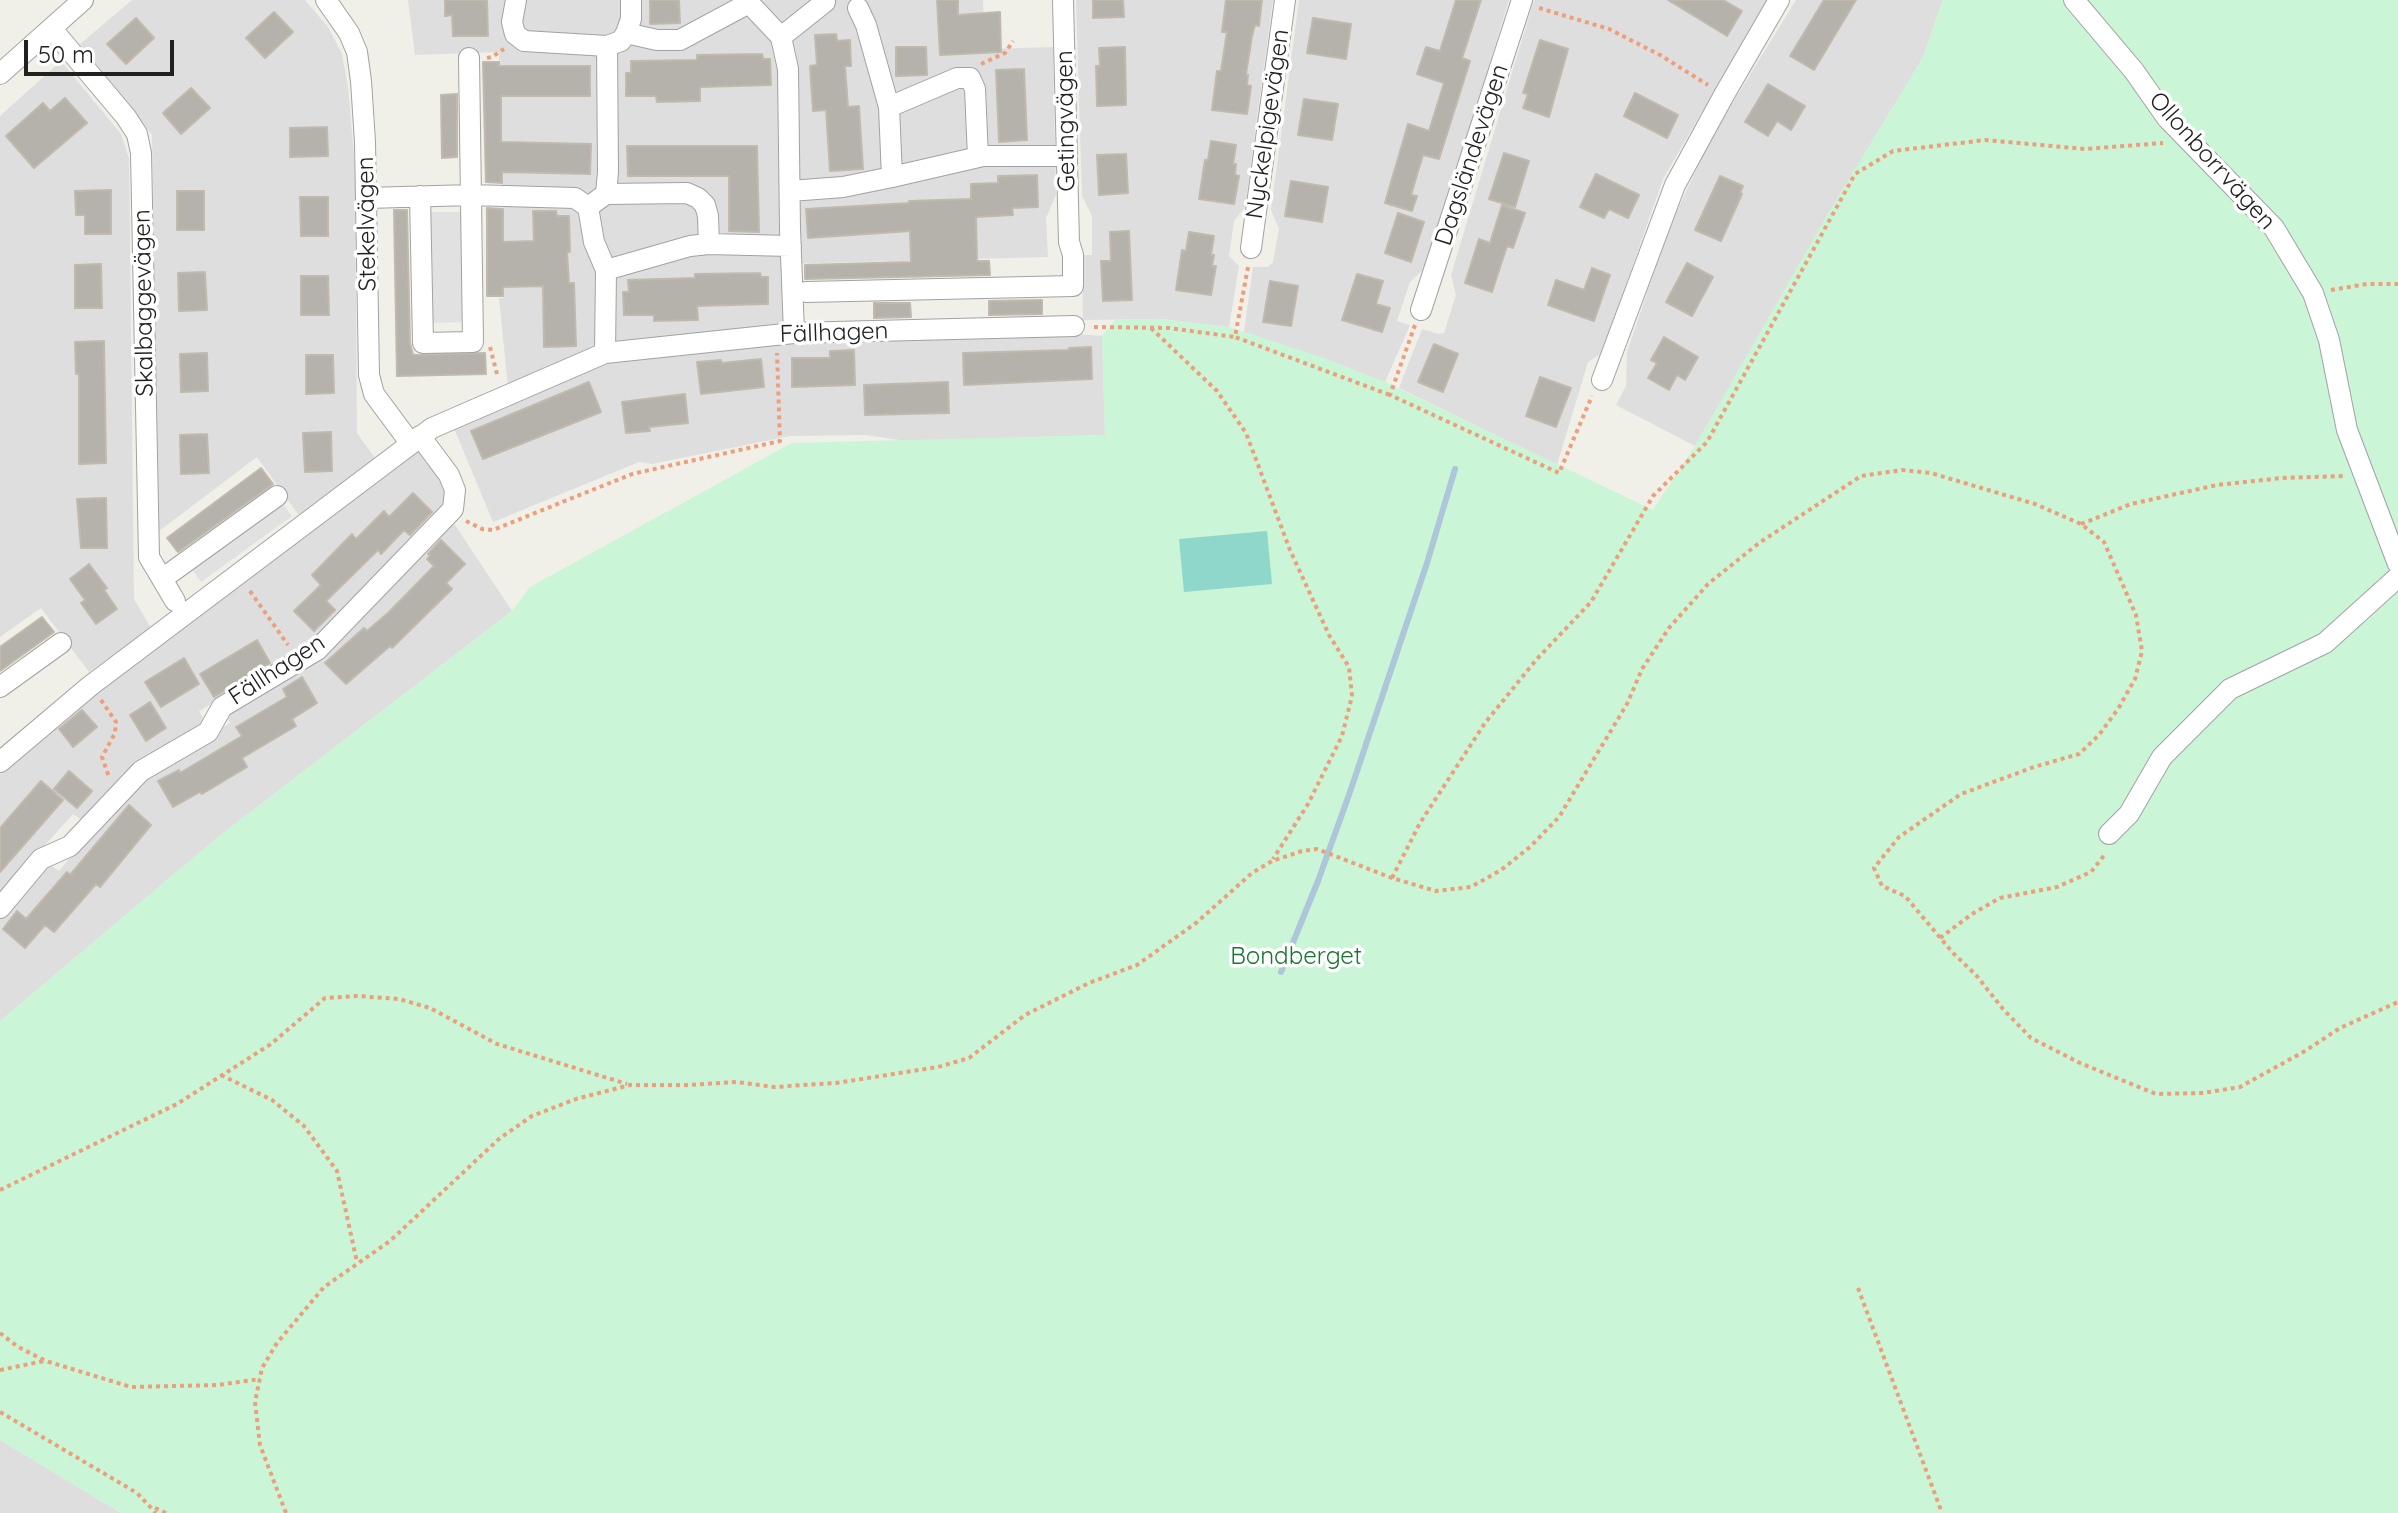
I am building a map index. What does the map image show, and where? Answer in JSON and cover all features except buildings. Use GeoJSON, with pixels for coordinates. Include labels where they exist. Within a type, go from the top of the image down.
{"type":"FeatureCollection","features":[{"type":"Feature","properties":{"kind":"street"},"geometry":{"type":"LineString","coordinates":[[0,74],[83,0]]}},
{"type":"Feature","properties":{"kind":"street","name":"Stekelvägen"},"geometry":{"type":"LineString","coordinates":[[326,0],[349,33],[357,52],[365,142],[369,375],[374,394],[416,440]]}},
{"type":"Feature","properties":{"kind":"street"},"geometry":{"type":"LineString","coordinates":[[516,0],[512,22],[518,36],[524,41],[607,46],[621,41],[626,33],[631,19],[631,0]]}},
{"type":"Feature","properties":{"kind":"street","name":"Getingvägen"},"geometry":{"type":"LineString","coordinates":[[806,292],[1073,286],[1073,255],[1069,242],[1063,0]]}},
{"type":"Feature","properties":{"kind":"street","name":"Nyckelpigevägen"},"geometry":{"type":"LineString","coordinates":[[1251,248],[1285,0]]}},
{"type":"Feature","properties":{"kind":"street"},"geometry":{"type":"LineString","coordinates":[[1602,380],[1675,185],[1779,0]]}},
{"type":"Feature","properties":{"kind":"street","name":"Ollonborrvägen"},"geometry":{"type":"LineString","coordinates":[[2074,0],[2134,71],[2167,118],[2274,228],[2313,293],[2329,340],[2347,430],[2398,564]]}},
{"type":"Feature","properties":{"kind":"street"},"geometry":{"type":"LineString","coordinates":[[781,37],[824,1],[861,4],[889,107],[892,177]]}},
{"type":"Feature","properties":{"kind":"street","name":"Dagsländevägen"},"geometry":{"type":"LineString","coordinates":[[1421,310],[1522,1]]}},
{"type":"Feature","properties":{"kind":"street"},"geometry":{"type":"LineString","coordinates":[[626,33],[657,40],[680,40],[748,2],[781,37],[788,69],[791,246],[785,334]]}},
{"type":"Feature","properties":{"kind":"street","name":"Skalbaggevägen"},"geometry":{"type":"LineString","coordinates":[[52,29],[137,134],[141,153],[147,533],[149,557],[175,601]]}},
{"type":"Feature","properties":{"kind":"street"},"geometry":{"type":"LineString","coordinates":[[606,194],[607,46]]}},
{"type":"Feature","properties":{"kind":"street"},"geometry":{"type":"LineString","coordinates":[[420,196],[423,343],[473,342],[469,58]]}},
{"type":"Feature","properties":{"kind":"street"},"geometry":{"type":"LineString","coordinates":[[889,107],[957,78],[970,78],[975,89],[978,157]]}},
{"type":"Feature","properties":{"kind":"street"},"geometry":{"type":"LineString","coordinates":[[790,191],[869,184],[978,157],[1067,156]]}},
{"type":"Feature","properties":{"kind":"street"},"geometry":{"type":"LineString","coordinates":[[588,207],[606,194],[687,193],[705,205],[709,244]]}},
{"type":"Feature","properties":{"kind":"street"},"geometry":{"type":"LineString","coordinates":[[367,198],[471,195],[575,198],[588,207],[594,242],[606,270],[605,353]]}},
{"type":"Feature","properties":{"kind":"street"},"geometry":{"type":"LineString","coordinates":[[606,270],[690,246],[791,246]]}},
{"type":"Feature","properties":{"kind":"street","name":"Fällhagen"},"geometry":{"type":"LineString","coordinates":[[0,762],[90,686],[432,428],[605,353],[785,334],[1074,326]]}},
{"type":"Feature","properties":{"kind":"street"},"geometry":{"type":"LineString","coordinates":[[416,440],[449,475],[455,490],[453,509]]}},
{"type":"Feature","properties":{"kind":"street"},"geometry":{"type":"LineString","coordinates":[[162,579],[277,496]]}},
{"type":"Feature","properties":{"kind":"street","name":"Fällhagen"},"geometry":{"type":"LineString","coordinates":[[0,908],[41,859],[70,846],[141,771],[208,732],[222,707],[317,650],[453,509]]}},
{"type":"Feature","properties":{"kind":"street"},"geometry":{"type":"LineString","coordinates":[[2109,834],[2129,814],[2162,757],[2230,689],[2325,643],[2398,577]]}},
{"type":"Feature","properties":{"kind":"street"},"geometry":{"type":"LineString","coordinates":[[0,687],[61,643]]}},
{"type":"Feature","properties":{"kind":"path"},"geometry":{"type":"LineString","coordinates":[[1522,1],[1609,29],[1660,55],[1724,95]]}},
{"type":"Feature","properties":{"kind":"path"},"geometry":{"type":"LineString","coordinates":[[469,58],[492,57],[518,36]]}},
{"type":"Feature","properties":{"kind":"path"},"geometry":{"type":"LineString","coordinates":[[970,78],[983,61],[1005,53],[1013,41]]}},
{"type":"Feature","properties":{"kind":"path"},"geometry":{"type":"LineString","coordinates":[[1392,878],[1420,823],[1485,723],[1536,660],[1591,602],[1653,496],[1707,442],[1855,174],[1893,151],[1970,141],[2085,149],[2189,141]]}},
{"type":"Feature","properties":{"kind":"path"},"geometry":{"type":"LineString","coordinates":[[1235,337],[1251,248]]}},
{"type":"Feature","properties":{"kind":"path"},"geometry":{"type":"LineString","coordinates":[[2313,293],[2367,284],[2398,284]]}},
{"type":"Feature","properties":{"kind":"path"},"geometry":{"type":"LineString","coordinates":[[1390,395],[1421,310]]}},
{"type":"Feature","properties":{"kind":"path"},"geometry":{"type":"LineString","coordinates":[[1074,326],[1151,328],[1235,337],[1390,395],[1559,473],[1589,401],[1602,380]]}},
{"type":"Feature","properties":{"kind":"path"},"geometry":{"type":"LineString","coordinates":[[1151,328],[1217,391],[1246,433],[1290,550],[1329,635],[1349,667],[1352,696],[1342,736],[1308,804],[1272,861]]}},
{"type":"Feature","properties":{"kind":"path"},"geometry":{"type":"LineString","coordinates":[[453,509],[471,524],[493,530],[632,474],[780,441],[785,334]]}},
{"type":"Feature","properties":{"kind":"path"},"geometry":{"type":"LineString","coordinates":[[473,342],[485,343],[491,348],[502,397]]}},
{"type":"Feature","properties":{"kind":"path"},"geometry":{"type":"LineString","coordinates":[[286,1513],[260,1445],[255,1402],[262,1368],[277,1343],[324,1287],[390,1241],[500,1138],[532,1116],[576,1099],[630,1085],[736,1082],[774,1087],[836,1083],[938,1067],[969,1058],[1025,1015],[1089,983],[1137,965],[1196,923],[1252,873],[1272,861],[1317,849],[1436,891],[1471,887],[1501,870],[1530,847],[1559,817],[1627,704],[1642,669],[1669,628],[1708,584],[1759,543],[1861,476],[1902,470],[1931,473],[2035,504],[2081,524],[2104,542],[2136,615],[2142,651],[2135,679],[2099,735],[2079,754],[1961,794],[1899,837],[1874,868],[1882,886],[1905,896],[2031,1038],[2080,1063],[2156,1094],[2203,1093],[2240,1087],[2340,1028],[2398,1002]]}},
{"type":"Feature","properties":{"kind":"path"},"geometry":{"type":"LineString","coordinates":[[2081,524],[2131,504],[2217,485],[2282,478],[2365,475]]}},
{"type":"Feature","properties":{"kind":"path"},"geometry":{"type":"LineString","coordinates":[[238,574],[299,660]]}},
{"type":"Feature","properties":{"kind":"path"},"geometry":{"type":"LineString","coordinates":[[90,686],[116,722],[115,733],[102,757],[108,776],[120,791]]}},
{"type":"Feature","properties":{"kind":"path"},"geometry":{"type":"LineString","coordinates":[[1940,938],[2000,898],[2057,887],[2091,872],[2105,855],[2109,834]]}},
{"type":"Feature","properties":{"kind":"path"},"geometry":{"type":"LineString","coordinates":[[0,1190],[177,1104],[271,1044],[325,998],[357,996],[399,999],[430,1008],[497,1044],[630,1085]]}},
{"type":"Feature","properties":{"kind":"path"},"geometry":{"type":"LineString","coordinates":[[221,1075],[272,1100],[304,1126],[337,1171],[357,1262]]}},
{"type":"Feature","properties":{"kind":"path"},"geometry":{"type":"LineString","coordinates":[[1858,1288],[1942,1513]]}},
{"type":"Feature","properties":{"kind":"path"},"geometry":{"type":"LineString","coordinates":[[0,1333],[18,1347],[46,1361],[131,1387],[218,1385],[260,1379]]}},
{"type":"Feature","properties":{"kind":"path"},"geometry":{"type":"LineString","coordinates":[[0,1370],[46,1361]]}},
{"type":"Feature","properties":{"kind":"path"},"geometry":{"type":"LineString","coordinates":[[0,1412],[106,1473],[137,1493],[154,1510],[166,1513]]}},
{"type":"Feature","properties":{"kind":"shaded area"},"geometry":{"type":"Polygon","coordinates":[[[132,0],[305,0],[328,27],[342,54],[355,167],[357,433],[375,458],[300,517],[257,457],[159,531],[152,135],[80,44],[132,0]]]}},
{"type":"Feature","properties":{"kind":"shaded area"},"geometry":{"type":"Polygon","coordinates":[[[408,0],[983,0],[985,49],[1053,47],[1056,195],[1046,218],[1048,257],[786,264],[786,328],[607,347],[508,387],[499,298],[503,298],[504,254],[499,52],[415,55],[408,0]]]}},
{"type":"Feature","properties":{"kind":"shaded area"},"geometry":{"type":"Polygon","coordinates":[[[1076,0],[1273,0],[1245,207],[1234,221],[1229,256],[1239,266],[1229,327],[1161,319],[1083,320],[1082,255],[1092,255],[1092,216],[1082,196],[1076,0]]]}},
{"type":"Feature","properties":{"kind":"shaded area"},"geometry":{"type":"Polygon","coordinates":[[[1299,0],[1509,0],[1428,265],[1410,282],[1397,321],[1410,325],[1385,382],[1244,332],[1253,267],[1268,267],[1273,262],[1279,229],[1271,210],[1299,0]]]}},
{"type":"Feature","properties":{"kind":"shaded area"},"geometry":{"type":"Polygon","coordinates":[[[1534,0],[1767,0],[1663,179],[1602,353],[1588,362],[1557,465],[1399,388],[1422,329],[1444,333],[1456,295],[1451,275],[1534,0]]]}},
{"type":"Feature","properties":{"kind":"shaded area"},"geometry":{"type":"Polygon","coordinates":[[[1796,0],[1943,0],[1923,57],[1695,446],[1616,405],[1626,386],[1627,352],[1669,228],[1712,136],[1796,0]]]}},
{"type":"Feature","properties":{"kind":"shaded area"},"geometry":{"type":"Polygon","coordinates":[[[61,61],[121,134],[129,158],[134,599],[151,628],[89,672],[41,608],[0,637],[0,116],[61,61]]]}},
{"type":"Feature","properties":{"kind":"shaded area"},"geometry":{"type":"Polygon","coordinates":[[[429,212],[462,212],[464,322],[431,323],[429,212]]]}},
{"type":"Feature","properties":{"kind":"shaded area"},"geometry":{"type":"Polygon","coordinates":[[[1065,333],[1102,336],[1105,435],[907,441],[865,435],[790,436],[652,464],[639,462],[493,522],[453,426],[606,358],[802,339],[1065,333]]]}},
{"type":"Feature","properties":{"kind":"shaded area"},"geometry":{"type":"Polygon","coordinates":[[[420,450],[433,464],[444,488],[447,504],[307,649],[199,711],[208,726],[85,822],[73,814],[0,895],[0,769],[98,686],[420,450]]]}},
{"type":"Feature","properties":{"kind":"shaded area"},"geometry":{"type":"Polygon","coordinates":[[[282,503],[292,516],[201,582],[191,568],[282,503]]]}},
{"type":"Feature","properties":{"kind":"shaded area"},"geometry":{"type":"Polygon","coordinates":[[[453,522],[512,611],[218,837],[0,1021],[0,917],[48,863],[59,871],[142,777],[230,723],[225,712],[313,660],[453,522]]]}},
{"type":"Feature","properties":{"kind":"shaded area"},"geometry":{"type":"Polygon","coordinates":[[[1267,531],[1272,584],[1184,592],[1179,539],[1267,531]]]}},
{"type":"Feature","properties":{"kind":"shaded area"},"geometry":{"type":"Polygon","coordinates":[[[0,1440],[121,1513],[0,1513],[0,1440]]]}},
{"type":"Feature","properties":{"kind":"green space","name":"Bondberget"},"geometry":{"type":"Polygon","coordinates":[[[1943,0],[2398,0],[2398,1513],[121,1513],[0,1440],[0,1021],[218,837],[512,611],[530,587],[792,443],[1105,435],[1102,336],[1115,320],[1161,319],[1229,327],[1321,357],[1385,382],[1653,510],[1695,446],[1827,215],[1923,57],[1943,0]]]}},
{"type":"Feature","properties":{"kind":"waterway"},"geometry":{"type":"LineString","coordinates":[[1281,972],[1350,792],[1427,563],[1455,469]]}}]}
